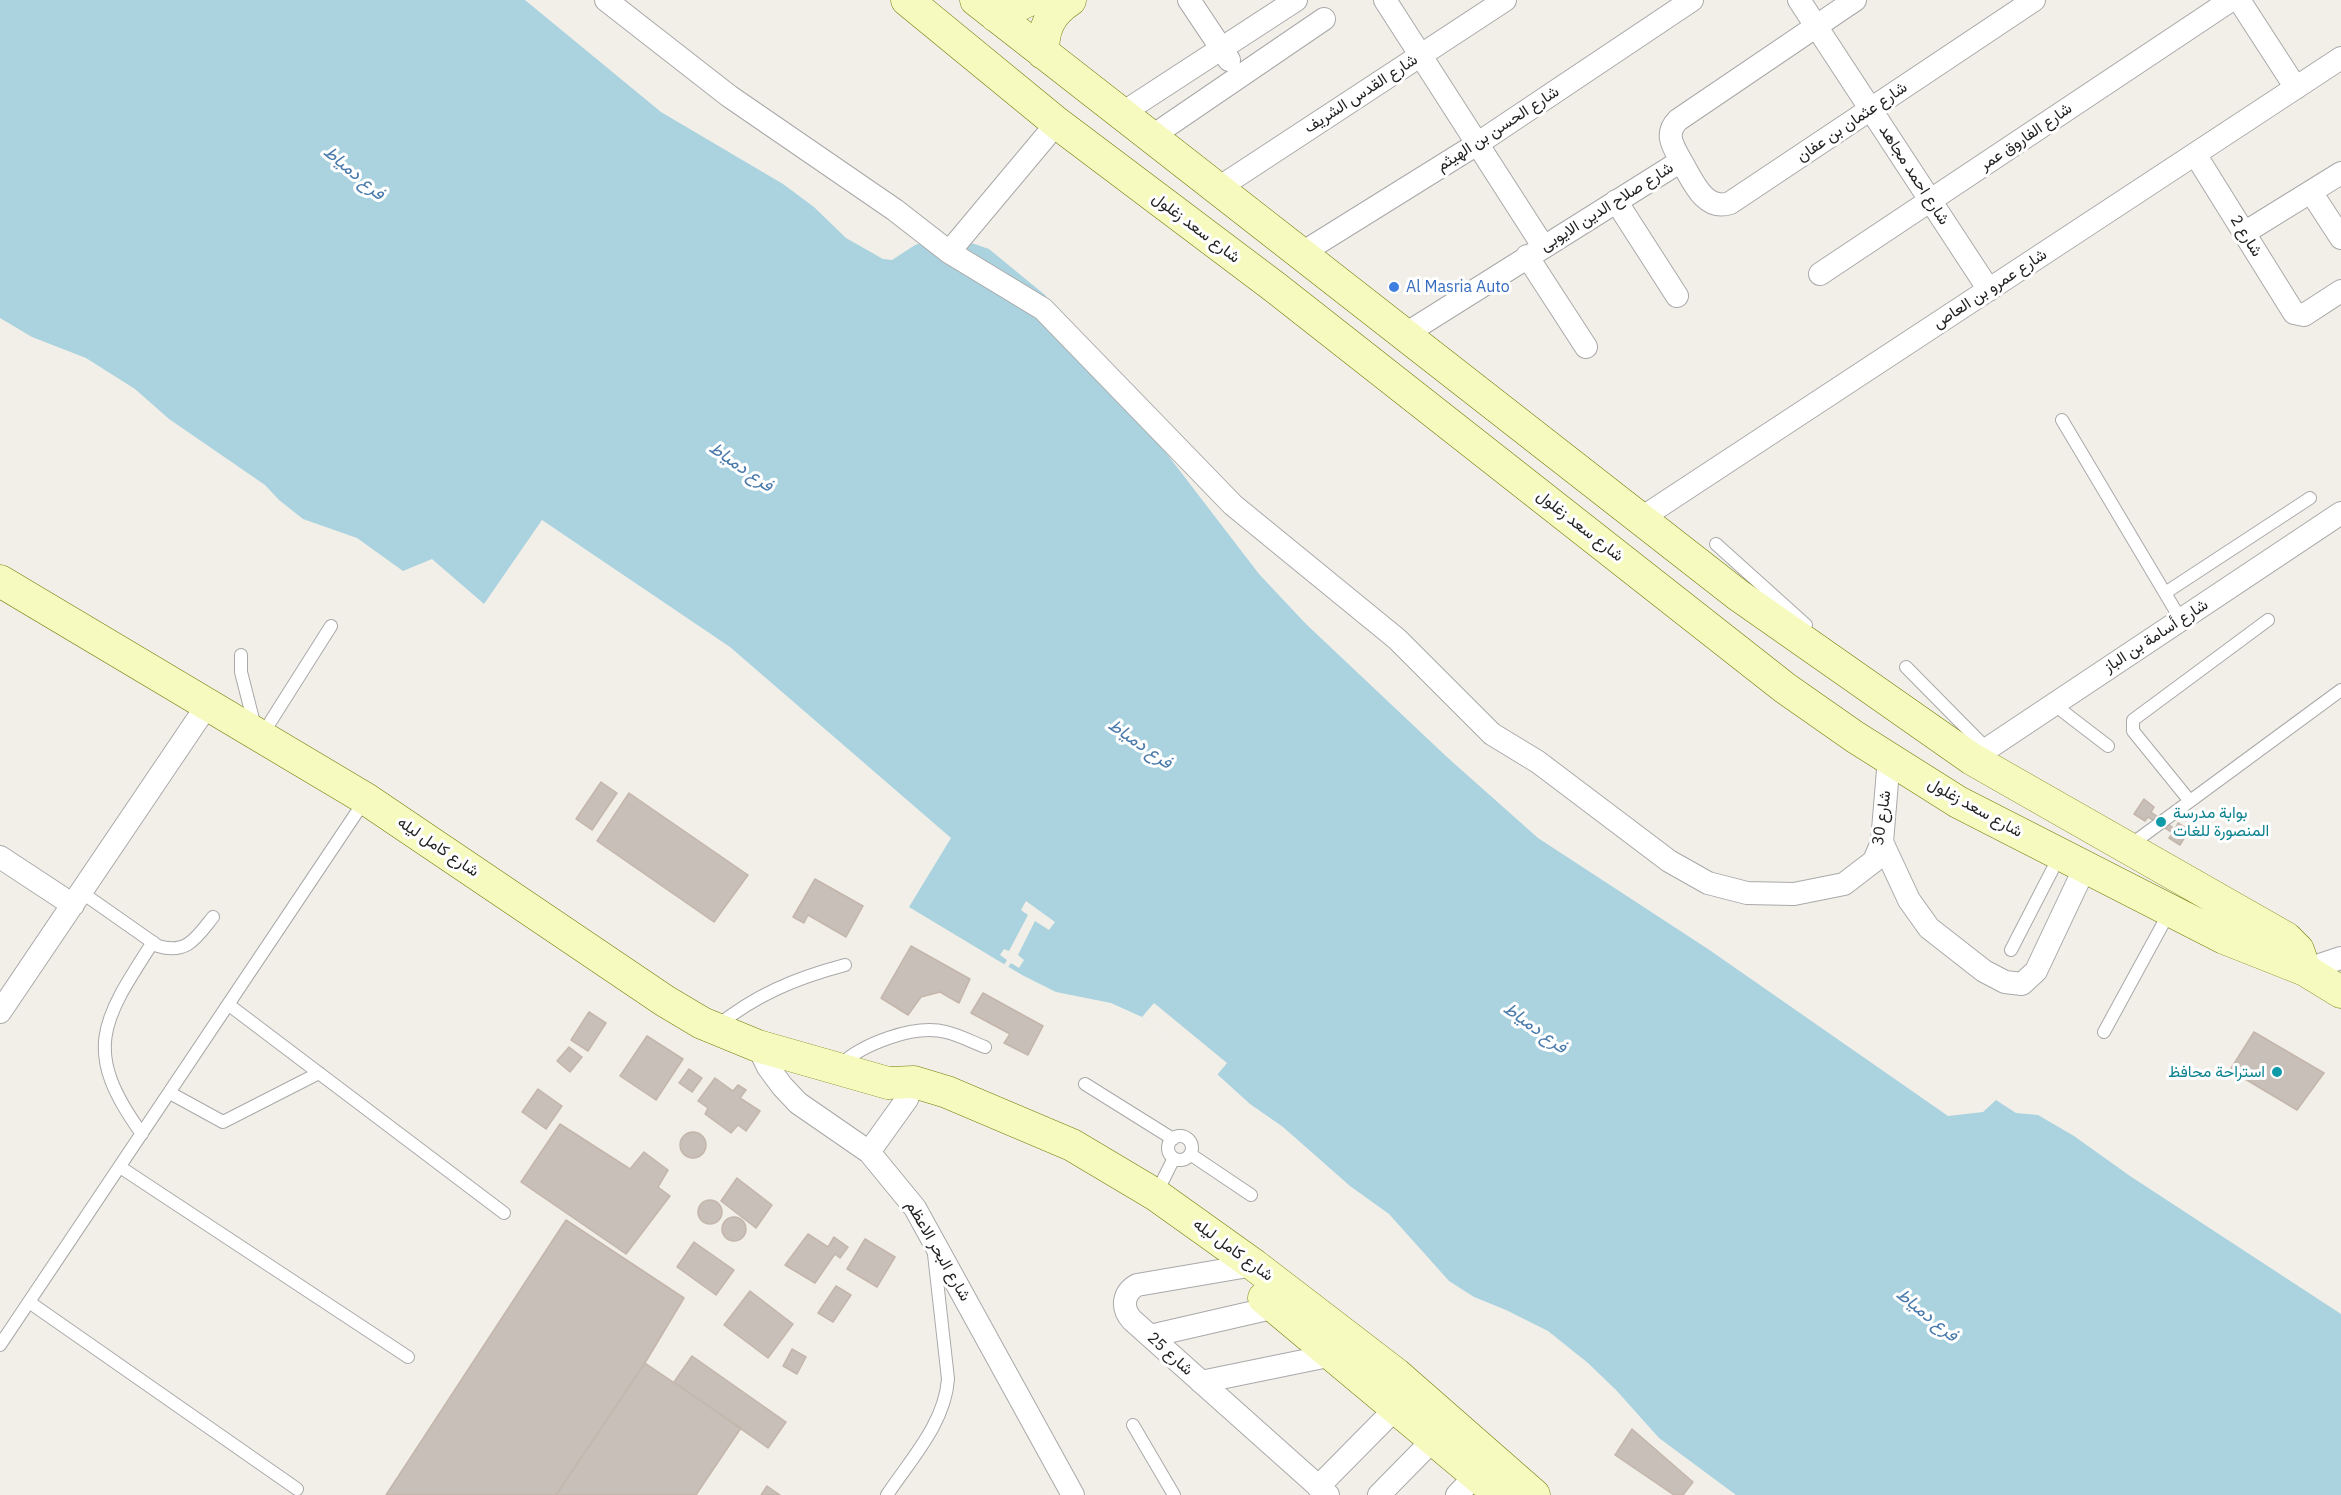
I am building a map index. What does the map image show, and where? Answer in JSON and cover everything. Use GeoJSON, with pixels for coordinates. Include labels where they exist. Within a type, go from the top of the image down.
{"type":"FeatureCollection","features":[{"type":"Feature","properties":{"kind":"main road","name":"شارع سعد زغلول"},"geometry":{"type":"LineString","coordinates":[[907,0],[1057,123],[1276,288],[1785,688],[1958,802],[2224,938],[2305,970],[2341,992]]}},
{"type":"Feature","properties":{"kind":"main road"},"geometry":{"type":"LineString","coordinates":[[986,8],[1029,0]]}},
{"type":"Feature","properties":{"kind":"main road"},"geometry":{"type":"LineString","coordinates":[[1043,53],[1044,35],[1049,20],[1059,7],[1070,0]]}},
{"type":"Feature","properties":{"kind":"main road"},"geometry":{"type":"LineString","coordinates":[[986,8],[1738,595],[1799,638],[1979,754],[2128,846],[2286,938],[2298,950],[2305,970]]}},
{"type":"Feature","properties":{"kind":"main road"},"geometry":{"type":"LineString","coordinates":[[1438,416],[1439,408],[1444,403],[1486,400]]}},
{"type":"Feature","properties":{"kind":"main road"},"geometry":{"type":"LineString","coordinates":[[1486,400],[1497,444],[1492,453],[1486,453]]}},
{"type":"Feature","properties":{"kind":"main road","name":"شارع كامل ليله"},"geometry":{"type":"LineString","coordinates":[[0,581],[366,799],[665,1002],[715,1028],[758,1046],[903,1088],[947,1092],[1072,1145],[1150,1205],[1396,1374],[1534,1495]]}},
{"type":"Feature","properties":{"kind":"main road","name":"شارع كامل ليله"},"geometry":{"type":"LineString","coordinates":[[1240,1267],[1276,1307],[1434,1439],[1478,1488]]}},
{"type":"Feature","properties":{"kind":"street","name":"شارع 30"},"geometry":{"type":"LineString","coordinates":[[606,0],[729,96],[895,210],[949,252],[1043,309],[1233,505],[1397,639],[1492,734],[1538,762],[1669,861],[1708,883],[1747,893],[1794,894],[1844,884],[1874,861],[1882,842],[1889,758]]}},
{"type":"Feature","properties":{"kind":"street"},"geometry":{"type":"LineString","coordinates":[[1190,0],[1239,76]]}},
{"type":"Feature","properties":{"kind":"street"},"geometry":{"type":"LineString","coordinates":[[1121,114],[1296,0]]}},
{"type":"Feature","properties":{"kind":"street"},"geometry":{"type":"LineString","coordinates":[[1385,0],[1477,144],[1586,347]]}},
{"type":"Feature","properties":{"kind":"street","name":"شارع القدس الشريف"},"geometry":{"type":"LineString","coordinates":[[1217,189],[1505,0]]}},
{"type":"Feature","properties":{"kind":"street","name":"شارع الحسن بن الهيثم"},"geometry":{"type":"LineString","coordinates":[[1302,253],[1477,144],[1692,0]]}},
{"type":"Feature","properties":{"kind":"street","name":"شارع احمد مجاهد"},"geometry":{"type":"LineString","coordinates":[[1799,0],[1989,290]]}},
{"type":"Feature","properties":{"kind":"street","name":"شارع صلاح الدين الايوبى"},"geometry":{"type":"LineString","coordinates":[[1404,334],[1681,160],[1670,137],[1674,123],[1855,0]]}},
{"type":"Feature","properties":{"kind":"street","name":"شارع عثمان بن عفان"},"geometry":{"type":"LineString","coordinates":[[1681,160],[1706,200],[1724,205],[2034,0]]}},
{"type":"Feature","properties":{"kind":"street","name":"شارع الفاروق عمر"},"geometry":{"type":"LineString","coordinates":[[1820,274],[2231,0]]}},
{"type":"Feature","properties":{"kind":"street"},"geometry":{"type":"LineString","coordinates":[[2239,0],[2296,88]]}},
{"type":"Feature","properties":{"kind":"street"},"geometry":{"type":"LineString","coordinates":[[1150,137],[1324,19]]}},
{"type":"Feature","properties":{"kind":"street","name":"شارع عمرو بن العاص"},"geometry":{"type":"LineString","coordinates":[[1640,519],[2341,58]]}},
{"type":"Feature","properties":{"kind":"street"},"geometry":{"type":"LineString","coordinates":[[949,252],[1057,123]]}},
{"type":"Feature","properties":{"kind":"street","name":"شارع 2"},"geometry":{"type":"LineString","coordinates":[[2195,154],[2294,313],[2299,316],[2304,315],[2341,291]]}},
{"type":"Feature","properties":{"kind":"street"},"geometry":{"type":"LineString","coordinates":[[2244,234],[2341,173]]}},
{"type":"Feature","properties":{"kind":"street"},"geometry":{"type":"LineString","coordinates":[[2311,192],[2341,238]]}},
{"type":"Feature","properties":{"kind":"street"},"geometry":{"type":"LineString","coordinates":[[1616,201],[1677,296]]}},
{"type":"Feature","properties":{"kind":"street","name":"شارع أسامة بن الباز"},"geometry":{"type":"LineString","coordinates":[[1979,754],[2052,703],[2341,513]]}},
{"type":"Feature","properties":{"kind":"street"},"geometry":{"type":"LineString","coordinates":[[0,1012],[208,704]]}},
{"type":"Feature","properties":{"kind":"street"},"geometry":{"type":"LineString","coordinates":[[1882,842],[1909,900],[1929,928],[1984,971],[2005,982],[2022,984],[2036,971],[2073,860]]}},
{"type":"Feature","properties":{"kind":"street"},"geometry":{"type":"LineString","coordinates":[[0,857],[77,899]]}},
{"type":"Feature","properties":{"kind":"street"},"geometry":{"type":"LineString","coordinates":[[2305,970],[2341,958]]}},
{"type":"Feature","properties":{"kind":"street","name":"شارع البحر الاعظم"},"geometry":{"type":"LineString","coordinates":[[758,1046],[768,1067],[798,1103],[869,1152],[897,1183],[933,1238],[1073,1495]]}},
{"type":"Feature","properties":{"kind":"street"},"geometry":{"type":"LineString","coordinates":[[869,1152],[903,1088]]}},
{"type":"Feature","properties":{"kind":"street","name":"شارع 25"},"geometry":{"type":"LineString","coordinates":[[1240,1267],[1144,1283],[1131,1288],[1125,1301],[1127,1315],[1323,1491]]}},
{"type":"Feature","properties":{"kind":"street"},"geometry":{"type":"LineString","coordinates":[[1150,1336],[1276,1307]]}},
{"type":"Feature","properties":{"kind":"street"},"geometry":{"type":"LineString","coordinates":[[1201,1382],[1333,1355]]}},
{"type":"Feature","properties":{"kind":"street"},"geometry":{"type":"LineString","coordinates":[[1323,1491],[1396,1408]]}},
{"type":"Feature","properties":{"kind":"street"},"geometry":{"type":"LineString","coordinates":[[1379,1495],[1434,1439]]}},
{"type":"Feature","properties":{"kind":"lane"},"geometry":{"type":"LineString","coordinates":[[2062,420],[2181,620]]}},
{"type":"Feature","properties":{"kind":"lane"},"geometry":{"type":"LineString","coordinates":[[2165,593],[2310,498]]}},
{"type":"Feature","properties":{"kind":"lane"},"geometry":{"type":"LineString","coordinates":[[1716,544],[1807,626],[1806,631],[1799,638]]}},
{"type":"Feature","properties":{"kind":"lane"},"geometry":{"type":"LineString","coordinates":[[2189,800],[2133,731],[2133,720],[2268,620]]}},
{"type":"Feature","properties":{"kind":"lane"},"geometry":{"type":"LineString","coordinates":[[259,735],[330,626]]}},
{"type":"Feature","properties":{"kind":"lane"},"geometry":{"type":"LineString","coordinates":[[241,655],[241,672],[259,735]]}},
{"type":"Feature","properties":{"kind":"lane"},"geometry":{"type":"LineString","coordinates":[[1906,667],[1979,754]]}},
{"type":"Feature","properties":{"kind":"lane"},"geometry":{"type":"LineString","coordinates":[[2128,846],[2341,690]]}},
{"type":"Feature","properties":{"kind":"lane"},"geometry":{"type":"LineString","coordinates":[[2052,703],[2108,746]]}},
{"type":"Feature","properties":{"kind":"lane"},"geometry":{"type":"LineString","coordinates":[[0,1345],[366,799]]}},
{"type":"Feature","properties":{"kind":"lane"},"geometry":{"type":"LineString","coordinates":[[2011,950],[2073,860]]}},
{"type":"Feature","properties":{"kind":"lane"},"geometry":{"type":"LineString","coordinates":[[77,899],[166,949],[183,948],[192,943],[213,917]]}},
{"type":"Feature","properties":{"kind":"lane"},"geometry":{"type":"LineString","coordinates":[[2104,1032],[2171,909]]}},
{"type":"Feature","properties":{"kind":"lane"},"geometry":{"type":"LineString","coordinates":[[142,1134],[119,1102],[110,1080],[105,1064],[105,1037],[110,1014],[120,993],[153,942]]}},
{"type":"Feature","properties":{"kind":"lane"},"geometry":{"type":"LineString","coordinates":[[715,1028],[739,1008],[788,982],[845,965]]}},
{"type":"Feature","properties":{"kind":"lane"},"geometry":{"type":"LineString","coordinates":[[229,1005],[504,1213]]}},
{"type":"Feature","properties":{"kind":"lane"},"geometry":{"type":"LineString","coordinates":[[836,1068],[851,1054],[869,1045],[892,1037],[931,1030],[948,1032],[985,1047]]}},
{"type":"Feature","properties":{"kind":"lane"},"geometry":{"type":"LineString","coordinates":[[170,1093],[223,1122],[319,1073]]}},
{"type":"Feature","properties":{"kind":"lane"},"geometry":{"type":"LineString","coordinates":[[1085,1084],[1173,1139]]}},
{"type":"Feature","properties":{"kind":"lane"},"geometry":{"type":"LineString","coordinates":[[1178,1136],[1187,1138],[1192,1146],[1190,1154],[1183,1159],[1174,1158],[1169,1150],[1173,1139],[1178,1136]]}},
{"type":"Feature","properties":{"kind":"lane"},"geometry":{"type":"LineString","coordinates":[[1190,1154],[1251,1195]]}},
{"type":"Feature","properties":{"kind":"lane"},"geometry":{"type":"LineString","coordinates":[[1150,1205],[1174,1158]]}},
{"type":"Feature","properties":{"kind":"lane"},"geometry":{"type":"LineString","coordinates":[[120,1167],[408,1358]]}},
{"type":"Feature","properties":{"kind":"lane"},"geometry":{"type":"LineString","coordinates":[[887,1495],[942,1414],[947,1396],[948,1379],[933,1238]]}},
{"type":"Feature","properties":{"kind":"lane"},"geometry":{"type":"LineString","coordinates":[[29,1302],[297,1489]]}},
{"type":"Feature","properties":{"kind":"lane"},"geometry":{"type":"LineString","coordinates":[[1133,1425],[1174,1495]]}},
{"type":"Feature","properties":{"kind":"water","name":"فرع دمياط"},"geometry":{"type":"Polygon","coordinates":[[[0,0],[525,0],[661,112],[783,184],[814,207],[846,238],[883,259],[892,260],[915,245],[940,238],[960,239],[989,249],[1045,295],[1259,574],[1306,624],[1448,758],[1538,838],[1708,949],[1948,1116],[1983,1112],[1996,1100],[2016,1113],[2038,1115],[2074,1136],[2130,1176],[2341,1314],[2341,1495],[1736,1495],[1659,1438],[1588,1363],[1548,1331],[1474,1297],[1449,1281],[1389,1214],[1350,1186],[1283,1127],[1250,1104],[1207,1065],[1142,1017],[1111,1003],[1056,992],[1022,975],[909,907],[951,838],[730,647],[542,520],[484,604],[432,559],[403,571],[357,538],[303,519],[279,500],[265,485],[169,419],[135,389],[86,358],[32,337],[0,318],[0,0]]]}},
{"type":"Feature","properties":{"kind":"pier"},"geometry":{"type":"Polygon","coordinates":[[[1026,901],[1055,922],[1049,930],[1035,921],[1018,955],[1024,960],[1019,968],[1011,963],[1008,967],[1004,965],[1007,960],[1000,955],[1004,949],[1009,951],[1028,915],[1021,910],[1026,901]]]}},
{"type":"Feature","properties":{"kind":"pier"},"geometry":{"type":"Polygon","coordinates":[[[1154,1003],[1227,1063],[1217,1075],[1142,1017],[1154,1003]]]}},
{"type":"Feature","properties":{"kind":"building"},"geometry":{"type":"Polygon","coordinates":[[[601,782],[617,793],[592,830],[576,819],[601,782]]]}},
{"type":"Feature","properties":{"kind":"building"},"geometry":{"type":"Polygon","coordinates":[[[629,793],[748,875],[714,922],[597,841],[629,793]]]}},
{"type":"Feature","properties":{"kind":"building","name":"بوابة مدرسة المنصورة للغات"},"geometry":{"type":"Polygon","coordinates":[[[2144,799],[2154,807],[2151,812],[2175,829],[2178,823],[2189,830],[2180,845],[2169,838],[2173,833],[2148,817],[2145,821],[2134,814],[2144,799]]]}},
{"type":"Feature","properties":{"kind":"building"},"geometry":{"type":"Polygon","coordinates":[[[815,879],[863,906],[846,937],[808,915],[804,923],[793,917],[815,879]]]}},
{"type":"Feature","properties":{"kind":"building"},"geometry":{"type":"Polygon","coordinates":[[[911,946],[970,979],[959,1003],[940,992],[921,997],[908,1015],[881,998],[911,946]]]}},
{"type":"Feature","properties":{"kind":"building"},"geometry":{"type":"Polygon","coordinates":[[[983,993],[1043,1026],[1028,1055],[1004,1043],[1010,1034],[971,1013],[983,993]]]}},
{"type":"Feature","properties":{"kind":"building"},"geometry":{"type":"Polygon","coordinates":[[[589,1012],[606,1023],[588,1051],[571,1040],[589,1012]]]}},
{"type":"Feature","properties":{"kind":"building","name":"استراحة محافظ"},"geometry":{"type":"Polygon","coordinates":[[[2254,1032],[2324,1073],[2297,1110],[2230,1070],[2254,1032]]]}},
{"type":"Feature","properties":{"kind":"building"},"geometry":{"type":"Polygon","coordinates":[[[647,1036],[683,1059],[656,1100],[620,1076],[647,1036]]]}},
{"type":"Feature","properties":{"kind":"building"},"geometry":{"type":"Polygon","coordinates":[[[569,1047],[582,1057],[570,1072],[557,1061],[569,1047]]]}},
{"type":"Feature","properties":{"kind":"building"},"geometry":{"type":"Polygon","coordinates":[[[689,1069],[702,1078],[692,1092],[679,1083],[689,1069]]]}},
{"type":"Feature","properties":{"kind":"building"},"geometry":{"type":"Polygon","coordinates":[[[715,1078],[733,1091],[738,1085],[746,1090],[740,1098],[760,1111],[746,1131],[738,1125],[731,1133],[705,1114],[708,1108],[698,1101],[715,1078]]]}},
{"type":"Feature","properties":{"kind":"building"},"geometry":{"type":"Polygon","coordinates":[[[538,1089],[562,1106],[546,1129],[522,1112],[538,1089]]]}},
{"type":"Feature","properties":{"kind":"building"},"geometry":{"type":"Polygon","coordinates":[[[560,1124],[630,1169],[644,1152],[668,1170],[658,1187],[670,1196],[626,1254],[521,1182],[560,1124]]]}},
{"type":"Feature","properties":{"kind":"building"},"geometry":{"type":"Polygon","coordinates":[[[693,1132],[702,1136],[706,1145],[702,1154],[693,1158],[684,1154],[680,1145],[684,1136],[693,1132]]]}},
{"type":"Feature","properties":{"kind":"building"},"geometry":{"type":"Polygon","coordinates":[[[737,1178],[772,1205],[756,1228],[721,1201],[737,1178]]]}},
{"type":"Feature","properties":{"kind":"building"},"geometry":{"type":"Polygon","coordinates":[[[710,1200],[719,1203],[722,1212],[719,1221],[710,1224],[701,1221],[698,1212],[701,1203],[710,1200]]]}},
{"type":"Feature","properties":{"kind":"building"},"geometry":{"type":"Polygon","coordinates":[[[734,1217],[743,1220],[746,1229],[743,1238],[734,1241],[725,1238],[722,1229],[725,1220],[734,1217]]]}},
{"type":"Feature","properties":{"kind":"building"},"geometry":{"type":"Polygon","coordinates":[[[566,1220],[684,1298],[645,1363],[556,1495],[386,1495],[566,1220]]]}},
{"type":"Feature","properties":{"kind":"building"},"geometry":{"type":"Polygon","coordinates":[[[808,1234],[828,1247],[834,1237],[848,1247],[840,1258],[835,1254],[815,1283],[785,1265],[808,1234]]]}},
{"type":"Feature","properties":{"kind":"building"},"geometry":{"type":"Polygon","coordinates":[[[865,1239],[895,1257],[877,1287],[847,1269],[865,1239]]]}},
{"type":"Feature","properties":{"kind":"building"},"geometry":{"type":"Polygon","coordinates":[[[694,1242],[734,1270],[716,1295],[677,1267],[694,1242]]]}},
{"type":"Feature","properties":{"kind":"building"},"geometry":{"type":"Polygon","coordinates":[[[836,1286],[851,1295],[833,1322],[818,1313],[836,1286]]]}},
{"type":"Feature","properties":{"kind":"building"},"geometry":{"type":"Polygon","coordinates":[[[750,1291],[793,1324],[768,1358],[724,1325],[750,1291]]]}},
{"type":"Feature","properties":{"kind":"building"},"geometry":{"type":"Polygon","coordinates":[[[792,1349],[806,1357],[797,1374],[783,1366],[792,1349]]]}},
{"type":"Feature","properties":{"kind":"building"},"geometry":{"type":"Polygon","coordinates":[[[692,1356],[786,1422],[768,1448],[674,1382],[692,1356]]]}},
{"type":"Feature","properties":{"kind":"building"},"geometry":{"type":"Polygon","coordinates":[[[645,1363],[741,1428],[696,1495],[556,1495],[645,1363]]]}},
{"type":"Feature","properties":{"kind":"building"},"geometry":{"type":"Polygon","coordinates":[[[1632,1429],[1693,1482],[1683,1495],[1674,1495],[1615,1455],[1632,1429]]]}},
{"type":"Feature","properties":{"kind":"building"},"geometry":{"type":"Polygon","coordinates":[[[767,1486],[780,1495],[761,1495],[767,1486]]]}},
{"type":"Feature","properties":{"kind":"place","name":"Al Masria Auto"},"geometry":{"type":"Point","coordinates":[1394,287]}},
{"type":"Feature","properties":{"kind":"place","name":"بوابة مدرسة المنصورة للغات"},"geometry":{"type":"Point","coordinates":[2161,822]}},
{"type":"Feature","properties":{"kind":"place","name":"استراحة محافظ"},"geometry":{"type":"Point","coordinates":[2277,1072]}}]}
